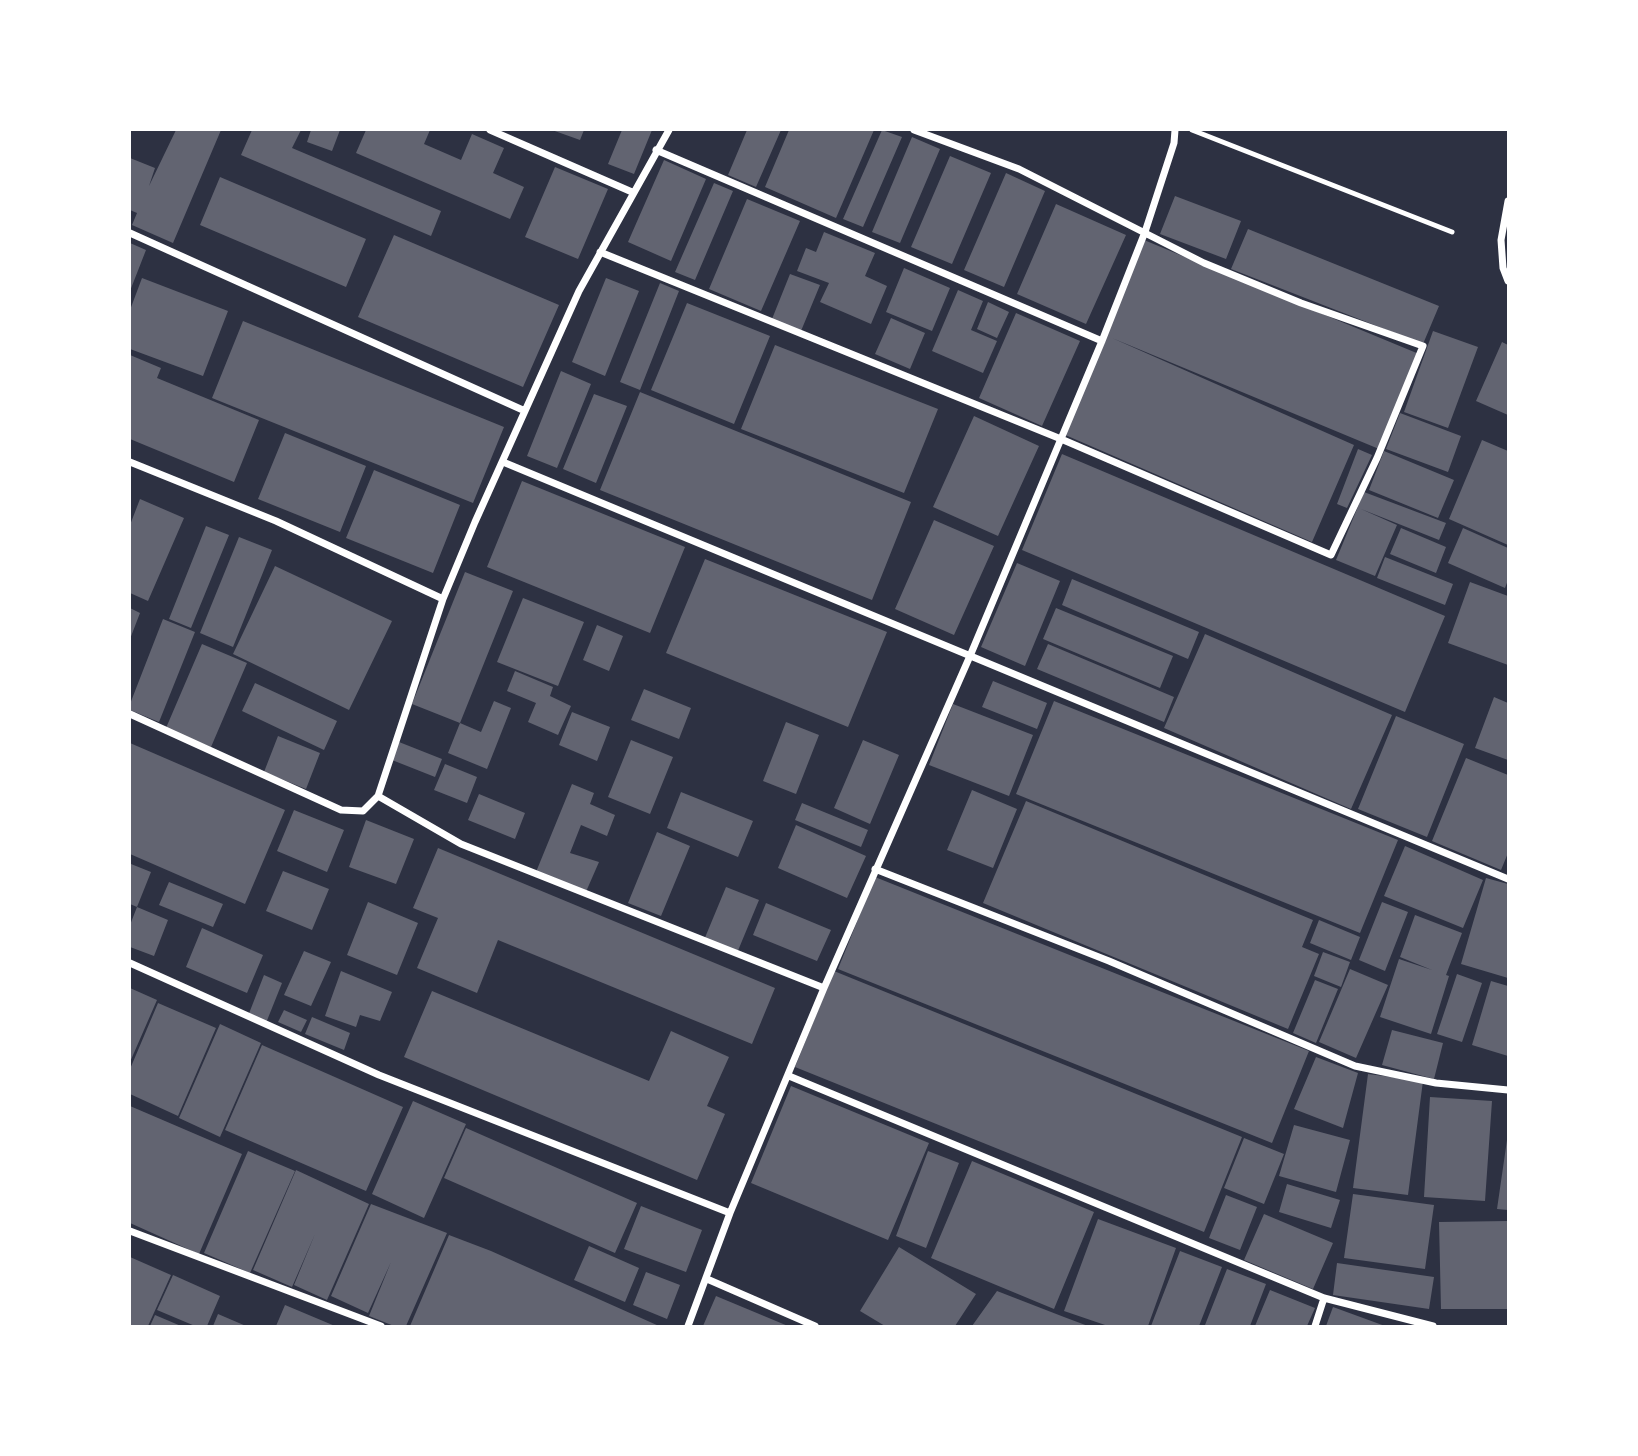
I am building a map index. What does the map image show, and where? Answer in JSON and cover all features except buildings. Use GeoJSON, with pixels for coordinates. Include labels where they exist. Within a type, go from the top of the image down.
{"type":"FeatureCollection","features":[{"type":"Feature","properties":{"kind":"street"},"geometry":{"type":"LineString","coordinates":[[490,130],[632,192]]}},
{"type":"Feature","properties":{"kind":"street"},"geometry":{"type":"LineString","coordinates":[[130,714],[341,810],[363,811],[378,796],[443,599],[579,291],[669,130]]}},
{"type":"Feature","properties":{"kind":"street"},"geometry":{"type":"LineString","coordinates":[[600,252],[1060,439],[1331,555],[1377,457],[1423,346],[1289,298],[1204,263],[1019,169],[914,130]]}},
{"type":"Feature","properties":{"kind":"street"},"geometry":{"type":"LineString","coordinates":[[688,1326],[730,1213],[824,988],[874,869],[908,801],[1101,341],[1144,232],[1174,144],[1175,130]]}},
{"type":"Feature","properties":{"kind":"street"},"geometry":{"type":"LineString","coordinates":[[656,150],[1101,341]]}},
{"type":"Feature","properties":{"kind":"street"},"geometry":{"type":"LineString","coordinates":[[1508,201],[1501,240],[1503,268],[1508,281]]}},
{"type":"Feature","properties":{"kind":"street"},"geometry":{"type":"LineString","coordinates":[[130,233],[526,411]]}},
{"type":"Feature","properties":{"kind":"street"},"geometry":{"type":"LineString","coordinates":[[130,462],[276,521],[443,599]]}},
{"type":"Feature","properties":{"kind":"street"},"geometry":{"type":"LineString","coordinates":[[503,463],[1508,878]]}},
{"type":"Feature","properties":{"kind":"street"},"geometry":{"type":"LineString","coordinates":[[378,796],[461,844],[824,988]]}},
{"type":"Feature","properties":{"kind":"street"},"geometry":{"type":"LineString","coordinates":[[874,869],[1109,961],[1355,1066],[1436,1083],[1508,1090]]}},
{"type":"Feature","properties":{"kind":"street"},"geometry":{"type":"LineString","coordinates":[[130,963],[379,1075],[730,1213]]}},
{"type":"Feature","properties":{"kind":"street"},"geometry":{"type":"LineString","coordinates":[[789,1076],[1324,1298],[1433,1326]]}},
{"type":"Feature","properties":{"kind":"street"},"geometry":{"type":"LineString","coordinates":[[130,1231],[381,1326]]}},
{"type":"Feature","properties":{"kind":"street"},"geometry":{"type":"LineString","coordinates":[[707,1279],[815,1326]]}},
{"type":"Feature","properties":{"kind":"street"},"geometry":{"type":"LineString","coordinates":[[1315,1326],[1324,1298]]}},
{"type":"Feature","properties":{"kind":"lane"},"geometry":{"type":"LineString","coordinates":[[1192,130],[1452,232]]}}]}
